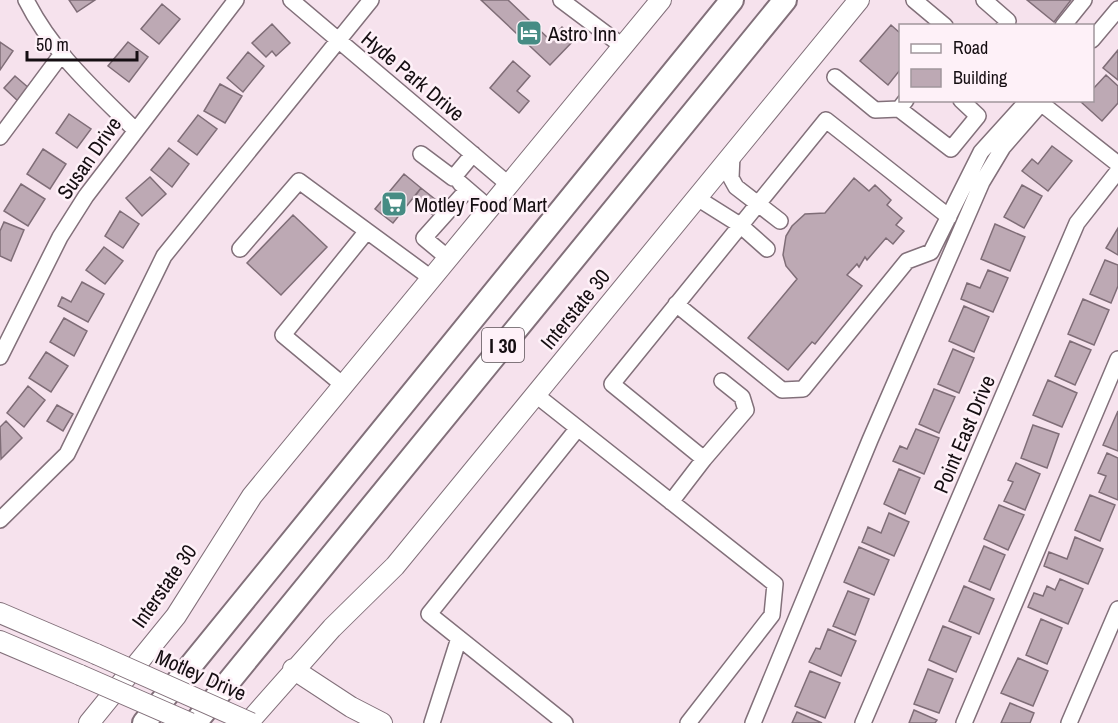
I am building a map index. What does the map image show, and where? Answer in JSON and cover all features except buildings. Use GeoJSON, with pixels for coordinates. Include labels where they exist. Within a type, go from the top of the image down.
{"type":"FeatureCollection","features":[{"type":"Feature","properties":{"kind":"highway","name":"I 30"},"geometry":{"type":"LineString","coordinates":[[144,723],[732,0]]}},
{"type":"Feature","properties":{"kind":"highway","name":"I 30"},"geometry":{"type":"LineString","coordinates":[[195,723],[785,0]]}},
{"type":"Feature","properties":{"kind":"main road","name":"Interstate 30"},"geometry":{"type":"LineString","coordinates":[[89,723],[176,616],[252,496],[621,45],[661,0]]}},
{"type":"Feature","properties":{"kind":"main road","name":"Interstate 30"},"geometry":{"type":"LineString","coordinates":[[249,723],[293,669],[395,566],[859,0]]}},
{"type":"Feature","properties":{"kind":"main road","name":"Motley Drive"},"geometry":{"type":"LineString","coordinates":[[0,613],[249,723]]}},
{"type":"Feature","properties":{"kind":"main road"},"geometry":{"type":"LineString","coordinates":[[0,641],[190,723]]}},
{"type":"Feature","properties":{"kind":"main road"},"geometry":{"type":"LineString","coordinates":[[293,669],[351,707],[382,723]]}},
{"type":"Feature","properties":{"kind":"street"},"geometry":{"type":"LineString","coordinates":[[26,0],[39,25],[61,55],[134,129]]}},
{"type":"Feature","properties":{"kind":"street","name":"Susan Drive"},"geometry":{"type":"LineString","coordinates":[[0,357],[60,237],[134,129],[236,0]]}},
{"type":"Feature","properties":{"kind":"street","name":"Hyde Park Drive"},"geometry":{"type":"LineString","coordinates":[[291,0],[508,184]]}},
{"type":"Feature","properties":{"kind":"street"},"geometry":{"type":"LineString","coordinates":[[0,520],[67,454],[164,256],[371,0]]}},
{"type":"Feature","properties":{"kind":"street"},"geometry":{"type":"LineString","coordinates":[[561,0],[621,45]]}},
{"type":"Feature","properties":{"kind":"street"},"geometry":{"type":"LineString","coordinates":[[914,0],[943,24]]}},
{"type":"Feature","properties":{"kind":"street"},"geometry":{"type":"LineString","coordinates":[[984,0],[1008,24]]}},
{"type":"Feature","properties":{"kind":"street"},"geometry":{"type":"LineString","coordinates":[[1065,24],[1084,0]]}},
{"type":"Feature","properties":{"kind":"street"},"geometry":{"type":"LineString","coordinates":[[1094,38],[1118,9]]}},
{"type":"Feature","properties":{"kind":"street"},"geometry":{"type":"LineString","coordinates":[[0,137],[61,55]]}},
{"type":"Feature","properties":{"kind":"street"},"geometry":{"type":"LineString","coordinates":[[835,77],[875,110],[902,105],[951,149],[978,116],[962,102]]}},
{"type":"Feature","properties":{"kind":"street"},"geometry":{"type":"LineString","coordinates":[[676,304],[782,390],[802,389],[907,261],[931,252],[981,152],[1037,102]]}},
{"type":"Feature","properties":{"kind":"street"},"geometry":{"type":"LineString","coordinates":[[753,723],[875,429],[982,182],[1003,147],[1037,102]]}},
{"type":"Feature","properties":{"kind":"street"},"geometry":{"type":"LineString","coordinates":[[1039,102],[1118,164]]}},
{"type":"Feature","properties":{"kind":"street"},"geometry":{"type":"LineString","coordinates":[[704,459],[612,384],[826,120],[949,217]]}},
{"type":"Feature","properties":{"kind":"street"},"geometry":{"type":"LineString","coordinates":[[421,154],[489,208]]}},
{"type":"Feature","properties":{"kind":"street"},"geometry":{"type":"LineString","coordinates":[[453,178],[473,154]]}},
{"type":"Feature","properties":{"kind":"street"},"geometry":{"type":"LineString","coordinates":[[732,155],[731,178],[736,187],[780,221]]}},
{"type":"Feature","properties":{"kind":"street","name":"Point East Drive"},"geometry":{"type":"LineString","coordinates":[[863,723],[1077,223],[1118,171]]}},
{"type":"Feature","properties":{"kind":"street"},"geometry":{"type":"LineString","coordinates":[[240,249],[299,181],[431,278]]}},
{"type":"Feature","properties":{"kind":"street"},"geometry":{"type":"LineString","coordinates":[[448,258],[424,238],[467,190]]}},
{"type":"Feature","properties":{"kind":"street"},"geometry":{"type":"LineString","coordinates":[[697,198],[740,225],[767,249]]}},
{"type":"Feature","properties":{"kind":"street"},"geometry":{"type":"LineString","coordinates":[[343,385],[283,335],[368,231]]}},
{"type":"Feature","properties":{"kind":"street"},"geometry":{"type":"LineString","coordinates":[[964,723],[1118,359]]}},
{"type":"Feature","properties":{"kind":"street"},"geometry":{"type":"LineString","coordinates":[[671,502],[704,459],[746,411],[742,396],[722,381]]}},
{"type":"Feature","properties":{"kind":"street"},"geometry":{"type":"LineString","coordinates":[[536,395],[775,584],[772,615],[688,723]]}},
{"type":"Feature","properties":{"kind":"street"},"geometry":{"type":"LineString","coordinates":[[566,723],[429,614],[578,428]]}},
{"type":"Feature","properties":{"kind":"street"},"geometry":{"type":"LineString","coordinates":[[1069,723],[1118,609]]}},
{"type":"Feature","properties":{"kind":"street"},"geometry":{"type":"LineString","coordinates":[[432,723],[459,638]]}},
{"type":"Feature","properties":{"kind":"place","name":"Astro Inn"},"geometry":{"type":"Point","coordinates":[529,33]}},
{"type":"Feature","properties":{"kind":"place","name":"Motley Food Mart"},"geometry":{"type":"Point","coordinates":[394,204]}}]}
